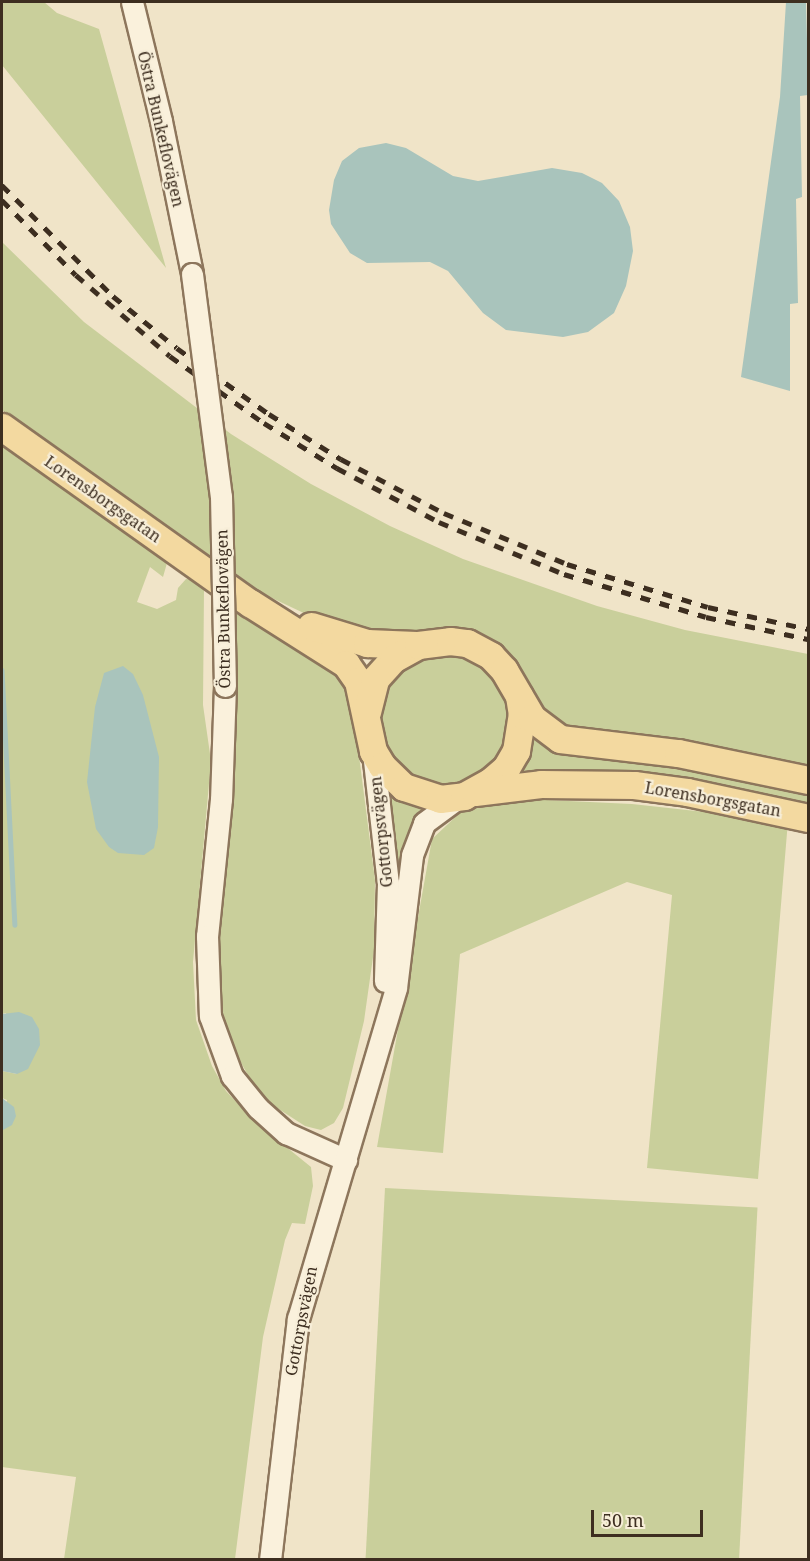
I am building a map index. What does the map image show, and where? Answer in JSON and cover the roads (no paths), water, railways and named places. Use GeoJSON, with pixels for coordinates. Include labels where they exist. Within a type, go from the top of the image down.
{"type":"FeatureCollection","features":[{"type":"Feature","properties":{"kind":"main road","name":"Lorensborgsgatan"},"geometry":{"type":"LineString","coordinates":[[2,427],[204,571],[346,664],[358,681],[373,751],[393,778],[412,791],[440,799],[541,784],[634,785],[687,792],[808,818]]}},
{"type":"Feature","properties":{"kind":"main road","name":"Lorensborgsgatan"},"geometry":{"type":"LineString","coordinates":[[204,571],[252,598],[317,629],[367,643],[418,645],[450,641],[481,649],[504,670],[532,718],[560,739],[678,753],[808,780]]}},
{"type":"Feature","properties":{"kind":"main road","name":"Lorensborgsgatan"},"geometry":{"type":"LineString","coordinates":[[366,720],[375,679],[393,659],[418,645]]}},
{"type":"Feature","properties":{"kind":"main road","name":"Lorensborgsgatan"},"geometry":{"type":"LineString","coordinates":[[469,794],[506,768],[516,751],[522,715],[519,696]]}},
{"type":"Feature","properties":{"kind":"street","name":"Östra Bunkeflovägen"},"geometry":{"type":"LineString","coordinates":[[132,2],[161,121],[192,273],[221,496],[225,686],[221,799],[207,936],[207,991],[212,1025],[232,1076],[258,1108],[286,1133],[346,1160]]}},
{"type":"Feature","properties":{"kind":"street","name":"Gottorpsvägen"},"geometry":{"type":"LineString","coordinates":[[368,1091],[380,1020],[388,932],[388,883],[373,751]]}},
{"type":"Feature","properties":{"kind":"street","name":"Gottorpsvägen"},"geometry":{"type":"LineString","coordinates":[[270,1560],[298,1319],[368,1091],[396,988],[417,837],[435,811],[469,794]]}},
{"type":"Feature","properties":{"kind":"water"},"geometry":{"type":"Polygon","coordinates":[[[786,2],[806,2],[808,76],[808,95],[800,96],[802,197],[796,199],[798,303],[790,304],[790,391],[741,377],[780,97],[786,2]]]}},
{"type":"Feature","properties":{"kind":"water"},"geometry":{"type":"Polygon","coordinates":[[[386,143],[406,148],[453,176],[478,181],[552,168],[582,173],[602,183],[619,201],[630,227],[633,251],[626,286],[614,313],[588,332],[563,337],[506,330],[483,313],[448,271],[430,262],[367,263],[350,253],[331,224],[329,210],[334,180],[342,161],[359,148],[386,143]]]}},
{"type":"Feature","properties":{"kind":"water"},"geometry":{"type":"Polygon","coordinates":[[[123,666],[133,674],[143,695],[159,757],[158,827],[154,848],[144,855],[118,853],[109,847],[96,829],[87,782],[95,707],[104,673],[123,666]]]}},
{"type":"Feature","properties":{"kind":"water"},"geometry":{"type":"Polygon","coordinates":[[[19,1012],[32,1017],[39,1029],[40,1045],[28,1069],[17,1074],[2,1071],[2,1014],[19,1012]]]}},
{"type":"Feature","properties":{"kind":"water"},"geometry":{"type":"Polygon","coordinates":[[[2,1098],[14,1107],[16,1116],[12,1125],[3,1130],[2,1098]]]}},
{"type":"Feature","properties":{"kind":"waterway"},"geometry":{"type":"LineString","coordinates":[[2,670],[15,925]]}},
{"type":"Feature","properties":{"kind":"railway"},"geometry":{"type":"LineString","coordinates":[[2,185],[113,296],[177,348],[269,414],[341,459],[444,513],[567,564],[708,607],[808,629]]}},
{"type":"Feature","properties":{"kind":"railway"},"geometry":{"type":"LineString","coordinates":[[2,200],[76,275],[170,356],[264,423],[337,468],[439,522],[564,574],[706,617],[808,639]]}}]}
